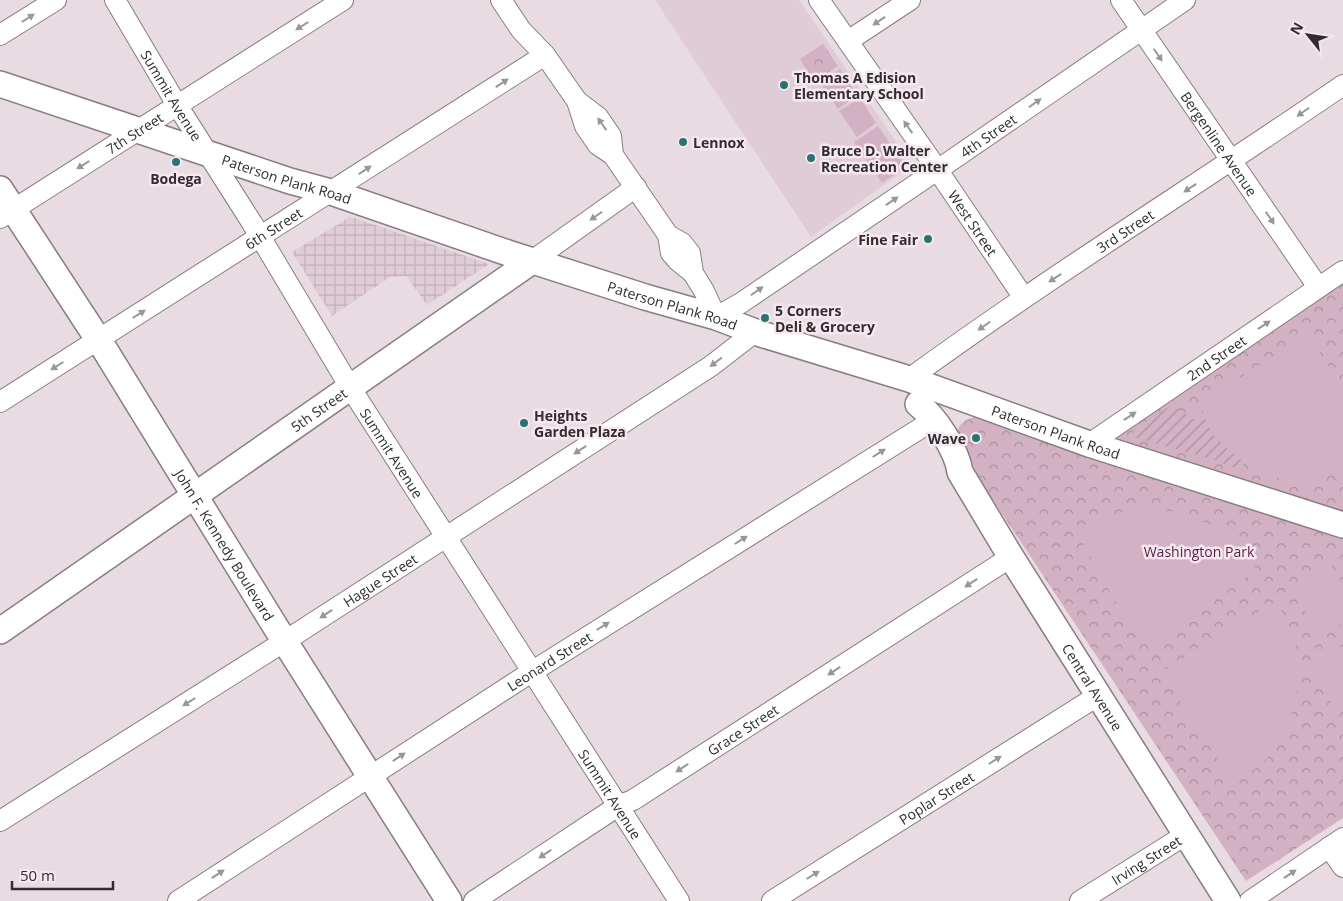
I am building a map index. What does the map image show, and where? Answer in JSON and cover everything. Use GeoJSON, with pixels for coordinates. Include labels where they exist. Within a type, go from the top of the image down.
{"type":"FeatureCollection","features":[{"type":"Feature","properties":{"kind":"main road","name":"Paterson Plank Road"},"geometry":{"type":"LineString","coordinates":[[0,84],[209,154],[330,192],[532,261],[645,297],[716,317],[754,332],[909,380],[1089,444],[1343,525]]}},
{"type":"Feature","properties":{"kind":"main road","name":"John F. Kennedy Boulevard"},"geometry":{"type":"LineString","coordinates":[[0,189],[7,214],[98,340],[449,901]]}},
{"type":"Feature","properties":{"kind":"main road","name":"5th Street"},"geometry":{"type":"LineString","coordinates":[[0,631],[532,261]]}},
{"type":"Feature","properties":{"kind":"main road","name":"Central Avenue"},"geometry":{"type":"LineString","coordinates":[[909,380],[921,415],[951,467],[960,472]]}},
{"type":"Feature","properties":{"kind":"main road"},"geometry":{"type":"LineString","coordinates":[[950,445],[949,432],[953,424],[960,413],[974,403]]}},
{"type":"Feature","properties":{"kind":"main road","name":"Central Avenue"},"geometry":{"type":"LineString","coordinates":[[921,415],[928,412],[950,445],[959,461],[960,472],[1228,901]]}},
{"type":"Feature","properties":{"kind":"street"},"geometry":{"type":"LineString","coordinates":[[0,35],[56,0]]}},
{"type":"Feature","properties":{"kind":"street","name":"Summit Avenue"},"geometry":{"type":"LineString","coordinates":[[115,0],[350,388],[679,901]]}},
{"type":"Feature","properties":{"kind":"street","name":"7th Street"},"geometry":{"type":"LineString","coordinates":[[7,214],[343,0]]}},
{"type":"Feature","properties":{"kind":"street"},"geometry":{"type":"LineString","coordinates":[[501,0],[521,30],[545,54],[577,101],[598,117],[610,136],[614,155],[668,235],[682,243],[690,252],[693,273],[716,317]]}},
{"type":"Feature","properties":{"kind":"street"},"geometry":{"type":"LineString","coordinates":[[516,0],[532,24],[545,54]]}},
{"type":"Feature","properties":{"kind":"street","name":"West Street"},"geometry":{"type":"LineString","coordinates":[[819,0],[938,170],[1024,298]]}},
{"type":"Feature","properties":{"kind":"street"},"geometry":{"type":"LineString","coordinates":[[848,41],[910,0]]}},
{"type":"Feature","properties":{"kind":"street","name":"Bergenline Avenue"},"geometry":{"type":"LineString","coordinates":[[1121,0],[1318,287]]}},
{"type":"Feature","properties":{"kind":"street","name":"4th Street"},"geometry":{"type":"LineString","coordinates":[[716,317],[741,303],[938,170],[1140,29],[1185,0]]}},
{"type":"Feature","properties":{"kind":"street","name":"6th Street"},"geometry":{"type":"LineString","coordinates":[[0,402],[260,238],[545,54]]}},
{"type":"Feature","properties":{"kind":"street","name":"3rd Street"},"geometry":{"type":"LineString","coordinates":[[909,380],[1024,298],[1343,85]]}},
{"type":"Feature","properties":{"kind":"street","name":"5th Street"},"geometry":{"type":"LineString","coordinates":[[532,261],[636,188]]}},
{"type":"Feature","properties":{"kind":"street","name":"2nd Street"},"geometry":{"type":"LineString","coordinates":[[1089,444],[1343,270]]}},
{"type":"Feature","properties":{"kind":"street","name":"Hague Street"},"geometry":{"type":"LineString","coordinates":[[0,821],[285,641],[711,366],[754,332]]}},
{"type":"Feature","properties":{"kind":"street","name":"Leonard Street"},"geometry":{"type":"LineString","coordinates":[[178,901],[921,415]]}},
{"type":"Feature","properties":{"kind":"street","name":"Grace Street"},"geometry":{"type":"LineString","coordinates":[[474,901],[618,806],[633,800],[1012,557]]}},
{"type":"Feature","properties":{"kind":"street","name":"Poplar Street"},"geometry":{"type":"LineString","coordinates":[[772,901],[1099,695]]}},
{"type":"Feature","properties":{"kind":"street","name":"Irving Street"},"geometry":{"type":"LineString","coordinates":[[1080,901],[1187,834]]}},
{"type":"Feature","properties":{"kind":"street"},"geometry":{"type":"LineString","coordinates":[[1250,901],[1336,843],[1343,867]]}},
{"type":"Feature","properties":{"kind":"shaded area","name":"Thomas A Edision Elementary School"},"geometry":{"type":"Polygon","coordinates":[[[655,0],[799,0],[912,165],[811,237],[655,0]]]}},
{"type":"Feature","properties":{"kind":"shaded area"},"geometry":{"type":"Polygon","coordinates":[[[349,216],[489,264],[427,305],[406,276],[390,277],[332,316],[292,252],[349,216]]]}},
{"type":"Feature","properties":{"kind":"green space"},"geometry":{"type":"Polygon","coordinates":[[[823,44],[838,66],[814,82],[800,59],[823,44]]]}},
{"type":"Feature","properties":{"kind":"green space"},"geometry":{"type":"Polygon","coordinates":[[[840,69],[857,95],[838,109],[820,83],[840,69]]]}},
{"type":"Feature","properties":{"kind":"green space"},"geometry":{"type":"Polygon","coordinates":[[[860,98],[876,123],[857,137],[839,111],[860,98]]]}},
{"type":"Feature","properties":{"kind":"green space"},"geometry":{"type":"Polygon","coordinates":[[[878,126],[906,167],[882,183],[854,142],[878,126]]]}},
{"type":"Feature","properties":{"kind":"green space","name":"Washington Park"},"geometry":{"type":"Polygon","coordinates":[[[1343,280],[1343,818],[1246,881],[957,446],[956,440],[960,425],[968,419],[979,416],[1094,449],[1343,280]]]}},
{"type":"Feature","properties":{"kind":"green space"},"geometry":{"type":"Polygon","coordinates":[[[1309,334],[1343,392],[1343,470],[1329,476],[1302,481],[1276,478],[1251,466],[1217,439],[1206,421],[1200,403],[1309,334]]]}},
{"type":"Feature","properties":{"kind":"green space"},"geometry":{"type":"Polygon","coordinates":[[[1172,405],[1194,420],[1203,415],[1221,441],[1244,462],[1242,470],[1134,437],[1133,430],[1172,405]]]}},
{"type":"Feature","properties":{"kind":"green space"},"geometry":{"type":"Polygon","coordinates":[[[1152,508],[1186,515],[1209,524],[1238,545],[1257,570],[1151,643],[1138,641],[1075,530],[1112,514],[1152,508]]]}},
{"type":"Feature","properties":{"kind":"green space"},"geometry":{"type":"Polygon","coordinates":[[[1330,564],[1343,585],[1343,623],[1322,637],[1291,588],[1330,564]]]}},
{"type":"Feature","properties":{"kind":"green space"},"geometry":{"type":"Polygon","coordinates":[[[1276,601],[1290,627],[1297,651],[1299,667],[1296,698],[1286,728],[1270,755],[1234,783],[1161,672],[1276,601]]]}},
{"type":"Feature","properties":{"kind":"green space"},"geometry":{"type":"Polygon","coordinates":[[[1340,646],[1343,650],[1343,710],[1338,713],[1309,666],[1340,646]]]}},
{"type":"Feature","properties":{"kind":"place","name":"Thomas A Edision Elementary School"},"geometry":{"type":"Point","coordinates":[784,85]}},
{"type":"Feature","properties":{"kind":"place","name":"Lennox"},"geometry":{"type":"Point","coordinates":[683,142]}},
{"type":"Feature","properties":{"kind":"place","name":"Bruce D. Walter Recreation Center"},"geometry":{"type":"Point","coordinates":[811,158]}},
{"type":"Feature","properties":{"kind":"place","name":"Bodega"},"geometry":{"type":"Point","coordinates":[176,162]}},
{"type":"Feature","properties":{"kind":"place","name":"Fine Fair"},"geometry":{"type":"Point","coordinates":[928,239]}},
{"type":"Feature","properties":{"kind":"place","name":"5 Corners Deli & Grocery"},"geometry":{"type":"Point","coordinates":[765,318]}},
{"type":"Feature","properties":{"kind":"place","name":"Heights Garden Plaza"},"geometry":{"type":"Point","coordinates":[524,423]}},
{"type":"Feature","properties":{"kind":"place","name":"Wave"},"geometry":{"type":"Point","coordinates":[976,438]}}]}
